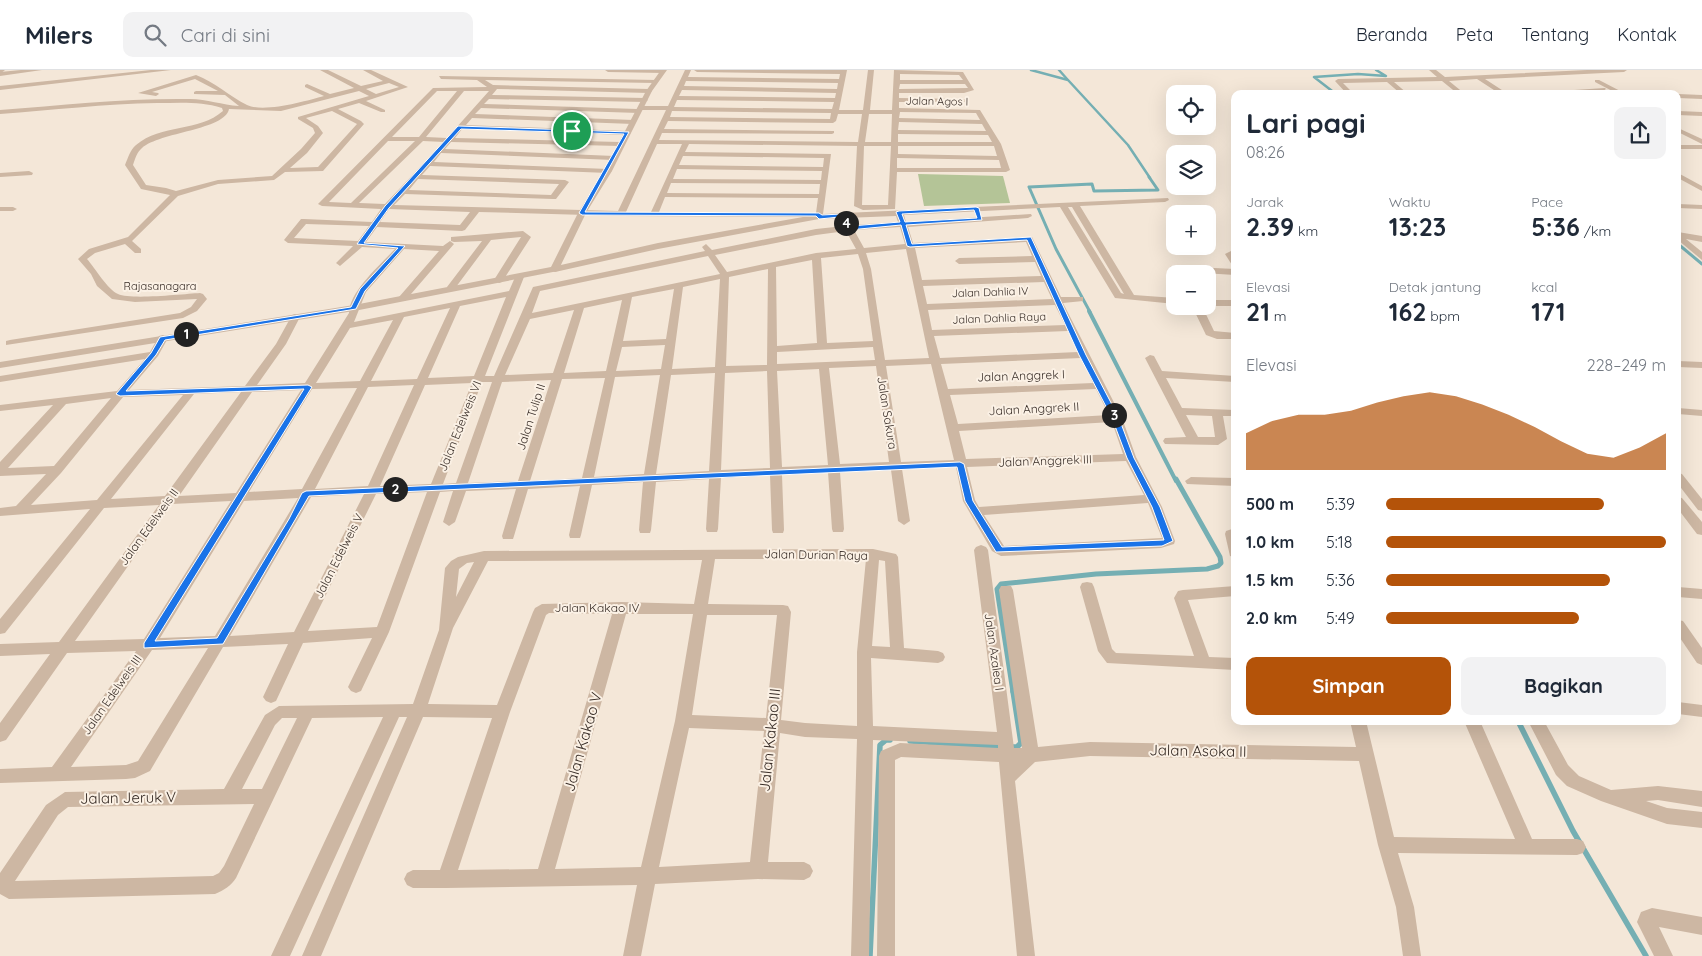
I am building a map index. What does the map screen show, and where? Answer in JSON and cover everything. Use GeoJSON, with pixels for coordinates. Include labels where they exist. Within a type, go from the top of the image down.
{"type":"FeatureCollection","features":[{"type":"Feature","properties":{"kind":"street"},"geometry":{"type":"LineString","coordinates":[[1,72],[39,70]]}},
{"type":"Feature","properties":{"kind":"street"},"geometry":{"type":"LineString","coordinates":[[0,88],[168,70]]}},
{"type":"Feature","properties":{"kind":"street"},"geometry":{"type":"LineString","coordinates":[[323,70],[376,96]]}},
{"type":"Feature","properties":{"kind":"street"},"geometry":{"type":"LineString","coordinates":[[225,107],[226,111],[215,121],[146,141],[139,146],[130,159],[129,165],[139,182],[144,187],[166,190],[175,194],[218,182],[271,179],[309,146],[319,133],[316,127],[300,118],[404,87],[366,70]]}},
{"type":"Feature","properties":{"kind":"street"},"geometry":{"type":"LineString","coordinates":[[479,78],[487,70]]}},
{"type":"Feature","properties":{"kind":"street"},"geometry":{"type":"LineString","coordinates":[[608,70],[663,70]]}},
{"type":"Feature","properties":{"kind":"street"},"geometry":{"type":"LineString","coordinates":[[555,269],[582,213],[608,171],[620,144],[663,70]]}},
{"type":"Feature","properties":{"kind":"street"},"geometry":{"type":"LineString","coordinates":[[621,214],[688,70]]}},
{"type":"Feature","properties":{"kind":"street"},"geometry":{"type":"LineString","coordinates":[[697,70],[843,71],[829,144],[819,216]]}},
{"type":"Feature","properties":{"kind":"street"},"geometry":{"type":"LineString","coordinates":[[871,70],[866,112],[862,122],[859,207],[892,207],[892,170],[897,111],[895,91],[897,71],[961,73],[971,90],[895,91]]}},
{"type":"Feature","properties":{"kind":"street"},"geometry":{"type":"LineString","coordinates":[[1424,70],[1447,90]]}},
{"type":"Feature","properties":{"kind":"street"},"geometry":{"type":"LineString","coordinates":[[1432,70],[1457,90]]}},
{"type":"Feature","properties":{"kind":"street"},"geometry":{"type":"LineString","coordinates":[[1347,90],[1338,82],[1388,80],[1445,81],[1622,70]]}},
{"type":"Feature","properties":{"kind":"street"},"geometry":{"type":"LineString","coordinates":[[1574,72],[1603,89]]}},
{"type":"Feature","properties":{"kind":"street"},"geometry":{"type":"LineString","coordinates":[[1574,72],[1614,90]]}},
{"type":"Feature","properties":{"kind":"street"},"geometry":{"type":"LineString","coordinates":[[226,93],[141,93],[194,77],[226,93],[247,108]]}},
{"type":"Feature","properties":{"kind":"street"},"geometry":{"type":"LineString","coordinates":[[440,77],[655,81]]}},
{"type":"Feature","properties":{"kind":"street"},"geometry":{"type":"LineString","coordinates":[[479,78],[493,88]]}},
{"type":"Feature","properties":{"kind":"street"},"geometry":{"type":"LineString","coordinates":[[685,79],[842,81]]}},
{"type":"Feature","properties":{"kind":"street"},"geometry":{"type":"LineString","coordinates":[[1480,79],[1498,90]]}},
{"type":"Feature","properties":{"kind":"street"},"geometry":{"type":"LineString","coordinates":[[1388,80],[1400,90]]}},
{"type":"Feature","properties":{"kind":"street"},"geometry":{"type":"LineString","coordinates":[[0,112],[120,102],[190,101],[210,102],[225,107],[290,108],[389,81]]}},
{"type":"Feature","properties":{"kind":"street"},"geometry":{"type":"LineString","coordinates":[[896,82],[965,82]]}},
{"type":"Feature","properties":{"kind":"street"},"geometry":{"type":"LineString","coordinates":[[307,86],[330,96]]}},
{"type":"Feature","properties":{"kind":"street"},"geometry":{"type":"LineString","coordinates":[[353,205],[421,139],[463,88]]}},
{"type":"Feature","properties":{"kind":"street"},"geometry":{"type":"LineString","coordinates":[[340,264],[360,244],[387,207],[403,192],[488,97],[493,88]]}},
{"type":"Feature","properties":{"kind":"street"},"geometry":{"type":"LineString","coordinates":[[650,91],[493,88],[435,89],[322,204],[621,214],[819,216],[1165,200]]}},
{"type":"Feature","properties":{"kind":"street"},"geometry":{"type":"LineString","coordinates":[[681,88],[840,91]]}},
{"type":"Feature","properties":{"kind":"street"},"geometry":{"type":"LineString","coordinates":[[1586,90],[1603,89]]}},
{"type":"Feature","properties":{"kind":"street"},"geometry":{"type":"LineString","coordinates":[[1681,96],[1702,97]]}},
{"type":"Feature","properties":{"kind":"street"},"geometry":{"type":"LineString","coordinates":[[488,97],[645,100]]}},
{"type":"Feature","properties":{"kind":"street"},"geometry":{"type":"LineString","coordinates":[[675,98],[838,100]]}},
{"type":"Feature","properties":{"kind":"street"},"geometry":{"type":"LineString","coordinates":[[896,100],[964,101]]}},
{"type":"Feature","properties":{"kind":"street"},"geometry":{"type":"LineString","coordinates":[[361,101],[383,111]]}},
{"type":"Feature","properties":{"kind":"street","name":"Jalan Agos I"},"geometry":{"type":"LineString","coordinates":[[479,106],[640,110],[669,108],[866,112],[978,111],[984,122]]}},
{"type":"Feature","properties":{"kind":"street"},"geometry":{"type":"LineString","coordinates":[[283,170],[320,169],[361,124],[333,109]]}},
{"type":"Feature","properties":{"kind":"street"},"geometry":{"type":"LineString","coordinates":[[1681,113],[1702,114]]}},
{"type":"Feature","properties":{"kind":"street"},"geometry":{"type":"LineString","coordinates":[[470,116],[633,122]]}},
{"type":"Feature","properties":{"kind":"street"},"geometry":{"type":"LineString","coordinates":[[665,119],[833,121]]}},
{"type":"Feature","properties":{"kind":"street"},"geometry":{"type":"LineString","coordinates":[[892,170],[1006,170],[997,144],[984,122],[896,120]]}},
{"type":"Feature","properties":{"kind":"street"},"geometry":{"type":"LineString","coordinates":[[1681,126],[1702,136]]}},
{"type":"Feature","properties":{"kind":"street"},"geometry":{"type":"LineString","coordinates":[[460,127],[627,133]]}},
{"type":"Feature","properties":{"kind":"street"},"geometry":{"type":"LineString","coordinates":[[660,131],[832,132]]}},
{"type":"Feature","properties":{"kind":"street"},"geometry":{"type":"LineString","coordinates":[[895,132],[990,133]]}},
{"type":"Feature","properties":{"kind":"street"},"geometry":{"type":"LineString","coordinates":[[1681,132],[1702,142]]}},
{"type":"Feature","properties":{"kind":"street"},"geometry":{"type":"LineString","coordinates":[[386,138],[620,144]]}},
{"type":"Feature","properties":{"kind":"street"},"geometry":{"type":"LineString","coordinates":[[654,142],[997,144]]}},
{"type":"Feature","properties":{"kind":"street"},"geometry":{"type":"LineString","coordinates":[[654,214],[686,142]]}},
{"type":"Feature","properties":{"kind":"street"},"geometry":{"type":"LineString","coordinates":[[1681,147],[1702,147]]}},
{"type":"Feature","properties":{"kind":"street"},"geometry":{"type":"LineString","coordinates":[[438,151],[614,158]]}},
{"type":"Feature","properties":{"kind":"street"},"geometry":{"type":"LineString","coordinates":[[680,154],[828,156]]}},
{"type":"Feature","properties":{"kind":"street"},"geometry":{"type":"LineString","coordinates":[[894,156],[1002,158]]}},
{"type":"Feature","properties":{"kind":"street"},"geometry":{"type":"LineString","coordinates":[[427,164],[608,171]]}},
{"type":"Feature","properties":{"kind":"street"},"geometry":{"type":"LineString","coordinates":[[674,167],[826,169]]}},
{"type":"Feature","properties":{"kind":"street"},"geometry":{"type":"LineString","coordinates":[[546,212],[553,197],[575,169]]}},
{"type":"Feature","properties":{"kind":"street"},"geometry":{"type":"LineString","coordinates":[[0,175],[29,173]]}},
{"type":"Feature","properties":{"kind":"street"},"geometry":{"type":"LineString","coordinates":[[416,177],[565,182]]}},
{"type":"Feature","properties":{"kind":"street"},"geometry":{"type":"LineString","coordinates":[[1681,177],[1702,178]]}},
{"type":"Feature","properties":{"kind":"street"},"geometry":{"type":"LineString","coordinates":[[1681,177],[1702,189]]}},
{"type":"Feature","properties":{"kind":"street"},"geometry":{"type":"LineString","coordinates":[[669,180],[824,182]]}},
{"type":"Feature","properties":{"kind":"street"},"geometry":{"type":"LineString","coordinates":[[403,192],[553,197]]}},
{"type":"Feature","properties":{"kind":"street","name":"Rajasanagara"},"geometry":{"type":"LineString","coordinates":[[10,343],[183,315],[200,304],[202,299],[200,296],[135,300],[115,297],[106,291],[95,273],[82,259],[92,252],[127,241],[175,194]]}},
{"type":"Feature","properties":{"kind":"street"},"geometry":{"type":"LineString","coordinates":[[447,208],[460,194]]}},
{"type":"Feature","properties":{"kind":"street"},"geometry":{"type":"LineString","coordinates":[[663,195],[823,196]]}},
{"type":"Feature","properties":{"kind":"street"},"geometry":{"type":"LineString","coordinates":[[1075,204],[1131,298]]}},
{"type":"Feature","properties":{"kind":"street"},"geometry":{"type":"LineString","coordinates":[[1063,205],[1118,296],[1166,300]]}},
{"type":"Feature","properties":{"kind":"street"},"geometry":{"type":"LineString","coordinates":[[1681,206],[1702,207]]}},
{"type":"Feature","properties":{"kind":"street"},"geometry":{"type":"LineString","coordinates":[[0,209],[13,208]]}},
{"type":"Feature","properties":{"kind":"street"},"geometry":{"type":"LineString","coordinates":[[976,208],[980,219]]}},
{"type":"Feature","properties":{"kind":"street"},"geometry":{"type":"LineString","coordinates":[[402,299],[446,249],[476,210]]}},
{"type":"Feature","properties":{"kind":"street"},"geometry":{"type":"LineString","coordinates":[[526,317],[816,256],[910,246],[954,242],[1034,238],[1038,259],[1046,279],[1116,418],[1130,458],[1150,499],[1156,507],[1169,541],[1162,544],[1001,551],[997,548],[969,501],[937,362],[928,333],[919,283],[910,246],[899,212]]}},
{"type":"Feature","properties":{"kind":"street","name":"Jalan Sakura"},"geometry":{"type":"LineString","coordinates":[[842,215],[861,251],[867,269],[904,521]]}},
{"type":"Feature","properties":{"kind":"street"},"geometry":{"type":"LineString","coordinates":[[347,324],[456,305],[516,285],[555,269],[658,246],[701,240],[819,216]]}},
{"type":"Feature","properties":{"kind":"street"},"geometry":{"type":"LineString","coordinates":[[449,522],[447,487],[488,380],[526,317],[536,289],[709,252],[816,232],[849,228],[1028,216]]}},
{"type":"Feature","properties":{"kind":"street"},"geometry":{"type":"LineString","coordinates":[[446,249],[288,240],[304,221],[462,228]]}},
{"type":"Feature","properties":{"kind":"street"},"geometry":{"type":"LineString","coordinates":[[454,239],[523,234],[527,236],[499,280]]}},
{"type":"Feature","properties":{"kind":"street"},"geometry":{"type":"LineString","coordinates":[[1681,236],[1702,239]]}},
{"type":"Feature","properties":{"kind":"street"},"geometry":{"type":"LineString","coordinates":[[450,289],[488,238]]}},
{"type":"Feature","properties":{"kind":"street"},"geometry":{"type":"LineString","coordinates":[[1681,238],[1702,257]]}},
{"type":"Feature","properties":{"kind":"street"},"geometry":{"type":"LineString","coordinates":[[701,240],[725,275],[722,370],[712,529]]}},
{"type":"Feature","properties":{"kind":"street"},"geometry":{"type":"LineString","coordinates":[[127,241],[138,251]]}},
{"type":"Feature","properties":{"kind":"street"},"geometry":{"type":"LineString","coordinates":[[954,242],[964,281]]}},
{"type":"Feature","properties":{"kind":"street","name":"Jalan Edelweis III"},"geometry":{"type":"LineString","coordinates":[[56,775],[148,645],[347,324],[362,290],[402,246]]}},
{"type":"Feature","properties":{"kind":"street"},"geometry":{"type":"LineString","coordinates":[[816,256],[822,346]]}},
{"type":"Feature","properties":{"kind":"street"},"geometry":{"type":"LineString","coordinates":[[959,262],[1038,259]]}},
{"type":"Feature","properties":{"kind":"street"},"geometry":{"type":"LineString","coordinates":[[1168,260],[1171,265]]}},
{"type":"Feature","properties":{"kind":"street"},"geometry":{"type":"LineString","coordinates":[[772,265],[772,369],[778,530]]}},
{"type":"Feature","properties":{"kind":"street"},"geometry":{"type":"LineString","coordinates":[[1216,272],[1231,272]]}},
{"type":"Feature","properties":{"kind":"street"},"geometry":{"type":"LineString","coordinates":[[919,283],[1046,279]]}},
{"type":"Feature","properties":{"kind":"street"},"geometry":{"type":"LineString","coordinates":[[0,365],[198,332],[293,321],[499,280],[516,285]]}},
{"type":"Feature","properties":{"kind":"street"},"geometry":{"type":"LineString","coordinates":[[644,530],[678,284]]}},
{"type":"Feature","properties":{"kind":"street","name":"Jalan Edelweis VI"},"geometry":{"type":"LineString","coordinates":[[356,686],[447,487],[488,380],[516,285]]}},
{"type":"Feature","properties":{"kind":"street"},"geometry":{"type":"LineString","coordinates":[[575,535],[628,295]]}},
{"type":"Feature","properties":{"kind":"street","name":"Jalan Dahlia IV"},"geometry":{"type":"LineString","coordinates":[[924,307],[1080,299]]}},
{"type":"Feature","properties":{"kind":"street"},"geometry":{"type":"LineString","coordinates":[[1216,303],[1231,303]]}},
{"type":"Feature","properties":{"kind":"street","name":"Jalan Edelweis V"},"geometry":{"type":"LineString","coordinates":[[271,697],[298,638],[372,490],[456,305]]}},
{"type":"Feature","properties":{"kind":"street","name":"Jalan Tulip II"},"geometry":{"type":"LineString","coordinates":[[508,536],[580,306]]}},
{"type":"Feature","properties":{"kind":"street"},"geometry":{"type":"LineString","coordinates":[[1201,315],[1210,333],[1217,336],[1231,336]]}},
{"type":"Feature","properties":{"kind":"street"},"geometry":{"type":"LineString","coordinates":[[0,776],[135,772],[144,766],[293,519],[400,316]]}},
{"type":"Feature","properties":{"kind":"street","name":"Jalan Edelweis II"},"geometry":{"type":"LineString","coordinates":[[0,735],[281,344],[293,321]]}},
{"type":"Feature","properties":{"kind":"street","name":"Jalan Dahlia Raya"},"geometry":{"type":"LineString","coordinates":[[928,333],[1071,328]]}},
{"type":"Feature","properties":{"kind":"street"},"geometry":{"type":"LineString","coordinates":[[19,511],[57,470],[154,354],[162,338]]}},
{"type":"Feature","properties":{"kind":"street"},"geometry":{"type":"LineString","coordinates":[[617,344],[670,342]]}},
{"type":"Feature","properties":{"kind":"street"},"geometry":{"type":"LineString","coordinates":[[773,349],[878,344]]}},
{"type":"Feature","properties":{"kind":"street"},"geometry":{"type":"LineString","coordinates":[[0,379],[154,354]]}},
{"type":"Feature","properties":{"kind":"street"},"geometry":{"type":"LineString","coordinates":[[0,408],[120,394],[192,390],[666,374],[1083,355]]}},
{"type":"Feature","properties":{"kind":"street"},"geometry":{"type":"LineString","coordinates":[[1150,358],[1194,441]]}},
{"type":"Feature","properties":{"kind":"street"},"geometry":{"type":"LineString","coordinates":[[1681,364],[1702,366]]}},
{"type":"Feature","properties":{"kind":"street"},"geometry":{"type":"LineString","coordinates":[[824,366],[838,529]]}},
{"type":"Feature","properties":{"kind":"street"},"geometry":{"type":"LineString","coordinates":[[1159,374],[1231,379]]}},
{"type":"Feature","properties":{"kind":"street","name":"Jalan Anggrek I"},"geometry":{"type":"LineString","coordinates":[[944,392],[1099,386]]}},
{"type":"Feature","properties":{"kind":"street"},"geometry":{"type":"LineString","coordinates":[[0,629],[98,504],[192,390]]}},
{"type":"Feature","properties":{"kind":"street"},"geometry":{"type":"LineString","coordinates":[[0,471],[62,402]]}},
{"type":"Feature","properties":{"kind":"street"},"geometry":{"type":"LineString","coordinates":[[1177,411],[1231,413]]}},
{"type":"Feature","properties":{"kind":"street"},"geometry":{"type":"LineString","coordinates":[[1681,411],[1702,413]]}},
{"type":"Feature","properties":{"kind":"street"},"geometry":{"type":"LineString","coordinates":[[1168,441],[1221,440],[1217,413]]}},
{"type":"Feature","properties":{"kind":"street","name":"Jalan Anggrek II"},"geometry":{"type":"LineString","coordinates":[[953,428],[1116,418]]}},
{"type":"Feature","properties":{"kind":"street","name":"Jalan Anggrek III"},"geometry":{"type":"LineString","coordinates":[[0,512],[240,496],[523,485],[834,468],[1130,458]]}},
{"type":"Feature","properties":{"kind":"street"},"geometry":{"type":"LineString","coordinates":[[0,471],[57,470]]}},
{"type":"Feature","properties":{"kind":"street"},"geometry":{"type":"LineString","coordinates":[[1191,481],[1231,482]]}},
{"type":"Feature","properties":{"kind":"street"},"geometry":{"type":"LineString","coordinates":[[1681,481],[1702,507]]}},
{"type":"Feature","properties":{"kind":"street"},"geometry":{"type":"LineString","coordinates":[[976,511],[1150,499]]}},
{"type":"Feature","properties":{"kind":"street"},"geometry":{"type":"LineString","coordinates":[[1681,505],[1702,531]]}},
{"type":"Feature","properties":{"kind":"street","name":"Jalan Azalea I"},"geometry":{"type":"LineString","coordinates":[[981,550],[1006,747],[1007,780],[1026,956]]}},
{"type":"Feature","properties":{"kind":"street"},"geometry":{"type":"LineString","coordinates":[[632,956],[683,721],[709,554]]}},
{"type":"Feature","properties":{"kind":"street"},"geometry":{"type":"LineString","coordinates":[[873,554],[891,557],[897,642],[896,654]]}},
{"type":"Feature","properties":{"kind":"street","name":"Jalan Durian Raya"},"geometry":{"type":"LineString","coordinates":[[446,630],[452,568],[464,558],[484,556],[873,554],[864,652],[865,731],[860,956]]}},
{"type":"Feature","properties":{"kind":"street"},"geometry":{"type":"LineString","coordinates":[[280,956],[484,556]]}},
{"type":"Feature","properties":{"kind":"street"},"geometry":{"type":"LineString","coordinates":[[1088,587],[1105,651],[1112,659],[1231,664]]}},
{"type":"Feature","properties":{"kind":"street"},"geometry":{"type":"LineString","coordinates":[[1006,590],[1031,755],[1007,780]]}},
{"type":"Feature","properties":{"kind":"street"},"geometry":{"type":"LineString","coordinates":[[1204,663],[1181,598],[1183,595],[1231,591]]}},
{"type":"Feature","properties":{"kind":"street"},"geometry":{"type":"LineString","coordinates":[[1681,592],[1702,594]]}},
{"type":"Feature","properties":{"kind":"street","name":"Jalan Kakao IV"},"geometry":{"type":"LineString","coordinates":[[502,712],[540,612],[543,609],[621,607],[783,610]]}},
{"type":"Feature","properties":{"kind":"street","name":"Jalan Kakao V"},"geometry":{"type":"LineString","coordinates":[[544,878],[621,607]]}},
{"type":"Feature","properties":{"kind":"street","name":"Jalan Kakao III"},"geometry":{"type":"LineString","coordinates":[[758,870],[783,610]]}},
{"type":"Feature","properties":{"kind":"street"},"geometry":{"type":"LineString","coordinates":[[1681,629],[1702,659]]}},
{"type":"Feature","properties":{"kind":"street"},"geometry":{"type":"LineString","coordinates":[[0,650],[220,642],[382,632]]}},
{"type":"Feature","properties":{"kind":"street"},"geometry":{"type":"LineString","coordinates":[[864,652],[938,657]]}},
{"type":"Feature","properties":{"kind":"street"},"geometry":{"type":"LineString","coordinates":[[1681,708],[1702,711]]}},
{"type":"Feature","properties":{"kind":"street"},"geometry":{"type":"LineString","coordinates":[[311,956],[406,710]]}},
{"type":"Feature","properties":{"kind":"street"},"geometry":{"type":"LineString","coordinates":[[229,797],[270,720],[279,712],[406,710],[502,712],[446,879]]}},
{"type":"Feature","properties":{"kind":"street"},"geometry":{"type":"LineString","coordinates":[[266,796],[308,712]]}},
{"type":"Feature","properties":{"kind":"street"},"geometry":{"type":"LineString","coordinates":[[683,721],[771,725],[805,730],[865,731],[1006,747]]}},
{"type":"Feature","properties":{"kind":"street"},"geometry":{"type":"LineString","coordinates":[[1359,725],[1387,845],[1405,907],[1412,956]]}},
{"type":"Feature","properties":{"kind":"street"},"geometry":{"type":"LineString","coordinates":[[1474,725],[1527,847]]}},
{"type":"Feature","properties":{"kind":"street"},"geometry":{"type":"LineString","coordinates":[[1538,725],[1562,770],[1573,781],[1607,796],[1667,816],[1702,820]]}},
{"type":"Feature","properties":{"kind":"street"},"geometry":{"type":"LineString","coordinates":[[886,956],[887,756],[900,750],[1006,747]]}},
{"type":"Feature","properties":{"kind":"street","name":"Jalan Asoka II"},"geometry":{"type":"LineString","coordinates":[[1006,747],[1031,755],[1090,748],[1366,754]]}},
{"type":"Feature","properties":{"kind":"street"},"geometry":{"type":"LineString","coordinates":[[1607,796],[1658,793],[1702,799]]}},
{"type":"Feature","properties":{"kind":"street","name":"Jalan Jeruk V"},"geometry":{"type":"LineString","coordinates":[[266,796],[230,872],[225,879],[215,885],[9,890],[3,884],[55,805],[64,800],[229,797],[266,796]]}},
{"type":"Feature","properties":{"kind":"street"},"geometry":{"type":"LineString","coordinates":[[1387,845],[1576,847]]}},
{"type":"Feature","properties":{"kind":"street"},"geometry":{"type":"LineString","coordinates":[[414,879],[648,876],[758,870],[804,871]]}},
{"type":"Feature","properties":{"kind":"street"},"geometry":{"type":"LineString","coordinates":[[1664,956],[1646,922],[1647,918],[1652,917],[1702,926]]}},
{"type":"Feature","properties":{"kind":"green space"},"geometry":{"type":"Polygon","coordinates":[[[918,174],[1003,176],[1010,203],[924,206],[918,174]]]}},
{"type":"Feature","properties":{"kind":"waterway"},"geometry":{"type":"LineString","coordinates":[[1031,70],[1068,80],[1128,145],[1150,178]]}},
{"type":"Feature","properties":{"kind":"waterway"},"geometry":{"type":"LineString","coordinates":[[1059,70],[1067,79]]}},
{"type":"Feature","properties":{"kind":"waterway"},"geometry":{"type":"LineString","coordinates":[[1331,90],[1314,77],[1358,74],[1386,76],[1376,70]]}},
{"type":"Feature","properties":{"kind":"waterway"},"geometry":{"type":"LineString","coordinates":[[1090,312],[1056,249],[1029,187],[1092,184],[1094,191],[1158,190],[1149,177]]}},
{"type":"Feature","properties":{"kind":"waterway"},"geometry":{"type":"LineString","coordinates":[[1681,246],[1702,264]]}},
{"type":"Feature","properties":{"kind":"waterway"},"geometry":{"type":"LineString","coordinates":[[1089,311],[1176,481]]}},
{"type":"Feature","properties":{"kind":"waterway"},"geometry":{"type":"LineString","coordinates":[[1013,692],[997,589],[1001,584],[1096,574],[1207,569],[1218,566],[1221,563],[1220,557],[1176,479]]}},
{"type":"Feature","properties":{"kind":"waterway"},"geometry":{"type":"LineString","coordinates":[[1010,747],[1017,747],[1021,743],[1013,691]]}},
{"type":"Feature","properties":{"kind":"waterway"},"geometry":{"type":"LineString","coordinates":[[1520,725],[1573,831],[1646,956]]}},
{"type":"Feature","properties":{"kind":"waterway"},"geometry":{"type":"LineString","coordinates":[[870,956],[880,745],[886,740],[890,740]]}},
{"type":"Feature","properties":{"kind":"waterway"},"geometry":{"type":"LineString","coordinates":[[910,741],[1002,747]]}},
{"type":"Feature","properties":{"kind":"route"},"geometry":{"type":"LineString","coordinates":[[572,131],[460,127],[403,192],[387,207],[360,244],[402,246],[362,290],[354,308],[162,338],[154,354],[120,394],[308,387],[148,645],[220,642],[293,519],[306,493],[523,485],[834,468],[960,464],[969,501],[999,550],[1162,544],[1169,541],[1156,507],[1150,499],[1130,458],[1116,418],[1056,300],[1029,239],[910,246],[906,236],[903,224],[899,212],[976,208],[980,219],[903,224],[849,228],[842,215],[819,217],[819,215],[582,213],[608,171],[627,133],[572,131]]}}]}
